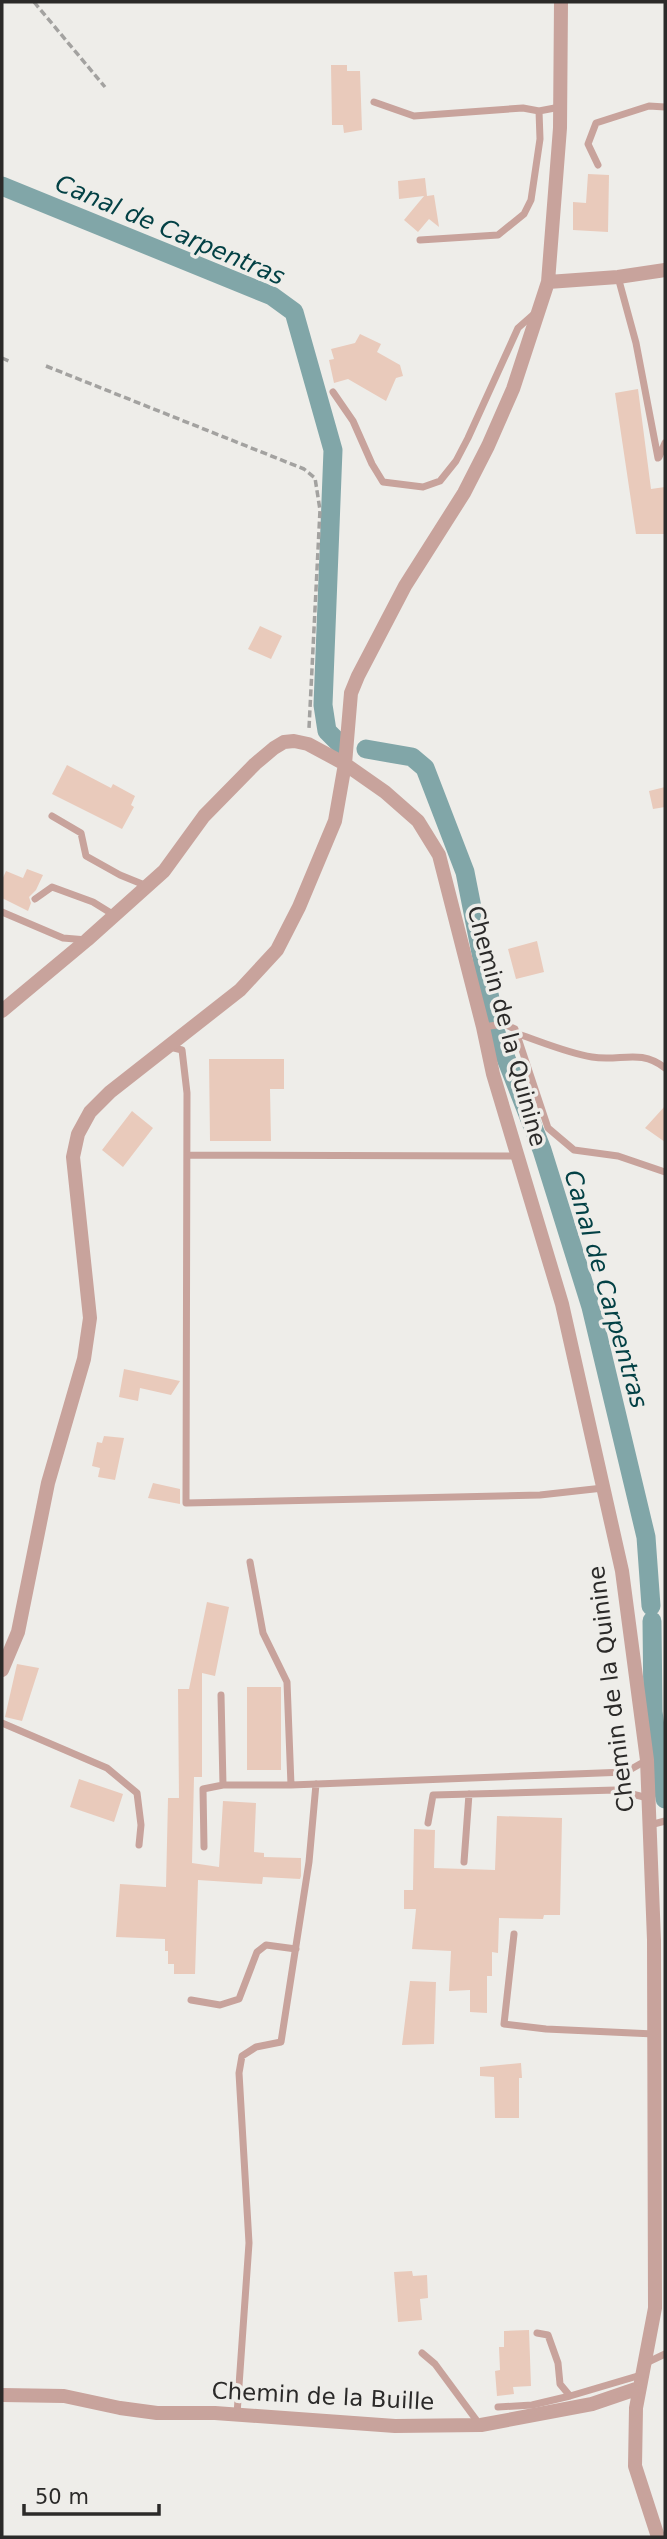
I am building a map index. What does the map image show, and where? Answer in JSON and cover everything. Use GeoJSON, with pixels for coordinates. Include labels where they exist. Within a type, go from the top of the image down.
{"type":"FeatureCollection","features":[{"type":"Feature","properties":{"kind":"street"},"geometry":{"type":"LineString","coordinates":[[2,1670],[18,1632],[48,1483],[84,1359],[90,1318],[73,1157],[78,1134],[90,1112],[110,1092],[240,990],[277,950],[299,907],[335,821],[345,764],[351,693],[405,586],[464,493],[488,446],[513,389],[541,308],[548,282],[560,107],[561,2]]}},
{"type":"Feature","properties":{"kind":"street"},"geometry":{"type":"LineString","coordinates":[[548,282],[618,277],[665,270]]}},
{"type":"Feature","properties":{"kind":"street"},"geometry":{"type":"LineString","coordinates":[[2,1011],[148,886],[163,871],[204,816],[255,764],[284,742],[309,744]]}},
{"type":"Feature","properties":{"kind":"street","name":"Chemin de la Quinine"},"geometry":{"type":"LineString","coordinates":[[309,744],[345,764],[418,821],[439,855],[493,1074],[562,1304],[622,1571],[647,1760],[654,2035],[655,2308],[636,2408],[635,2466],[658,2537]]}},
{"type":"Feature","properties":{"kind":"street","name":"Chemin de la Buille"},"geometry":{"type":"LineString","coordinates":[[2,2395],[64,2396],[157,2413],[237,2414],[395,2426],[481,2425],[592,2404],[642,2375]]}},
{"type":"Feature","properties":{"kind":"lane"},"geometry":{"type":"LineString","coordinates":[[374,103],[414,116],[523,108],[539,111],[560,107]]}},
{"type":"Feature","properties":{"kind":"lane"},"geometry":{"type":"LineString","coordinates":[[598,165],[588,144],[596,123],[649,106],[665,107]]}},
{"type":"Feature","properties":{"kind":"lane"},"geometry":{"type":"LineString","coordinates":[[420,240],[498,235],[524,214],[531,200],[539,151],[539,111]]}},
{"type":"Feature","properties":{"kind":"lane"},"geometry":{"type":"LineString","coordinates":[[618,277],[636,343],[658,458],[665,443]]}},
{"type":"Feature","properties":{"kind":"lane"},"geometry":{"type":"LineString","coordinates":[[333,392],[353,421],[383,482],[423,487],[440,481],[456,461],[468,438],[518,328],[541,308]]}},
{"type":"Feature","properties":{"kind":"lane"},"geometry":{"type":"LineString","coordinates":[[52,816],[81,833],[86,856],[120,875],[148,886]]}},
{"type":"Feature","properties":{"kind":"lane"},"geometry":{"type":"LineString","coordinates":[[35,899],[51,887],[93,902],[115,915]]}},
{"type":"Feature","properties":{"kind":"lane"},"geometry":{"type":"LineString","coordinates":[[2,912],[63,938],[87,940]]}},
{"type":"Feature","properties":{"kind":"lane"},"geometry":{"type":"LineString","coordinates":[[483,1027],[510,1025],[518,1034],[530,1079],[548,1128],[574,1150],[618,1156],[665,1172]]}},
{"type":"Feature","properties":{"kind":"lane"},"geometry":{"type":"LineString","coordinates":[[518,1034],[589,1057],[610,1059],[638,1055],[658,1062],[665,1068]]}},
{"type":"Feature","properties":{"kind":"lane"},"geometry":{"type":"LineString","coordinates":[[168,1046],[183,1050],[187,1093],[186,1503],[540,1495],[604,1488]]}},
{"type":"Feature","properties":{"kind":"lane"},"geometry":{"type":"LineString","coordinates":[[187,1155],[517,1156]]}},
{"type":"Feature","properties":{"kind":"lane"},"geometry":{"type":"LineString","coordinates":[[250,1562],[263,1633],[287,1682],[291,1785]]}},
{"type":"Feature","properties":{"kind":"lane"},"geometry":{"type":"LineString","coordinates":[[221,1695],[223,1785]]}},
{"type":"Feature","properties":{"kind":"lane"},"geometry":{"type":"LineString","coordinates":[[2,1723],[107,1768],[137,1793],[141,1825],[139,1845]]}},
{"type":"Feature","properties":{"kind":"lane"},"geometry":{"type":"LineString","coordinates":[[204,1847],[203,1789],[223,1785],[291,1785],[626,1772],[647,1760]]}},
{"type":"Feature","properties":{"kind":"lane"},"geometry":{"type":"LineString","coordinates":[[237,2414],[249,2244],[239,2073],[242,2056],[256,2047],[281,2042],[309,1862],[316,1784]]}},
{"type":"Feature","properties":{"kind":"lane"},"geometry":{"type":"LineString","coordinates":[[428,1823],[433,1795],[617,1790],[649,1799]]}},
{"type":"Feature","properties":{"kind":"lane"},"geometry":{"type":"LineString","coordinates":[[464,1862],[469,1794]]}},
{"type":"Feature","properties":{"kind":"lane"},"geometry":{"type":"LineString","coordinates":[[650,1825],[665,1821]]}},
{"type":"Feature","properties":{"kind":"lane"},"geometry":{"type":"LineString","coordinates":[[514,1934],[504,2024],[654,2035]]}},
{"type":"Feature","properties":{"kind":"lane"},"geometry":{"type":"LineString","coordinates":[[191,2000],[220,2005],[239,1999],[257,1952],[266,1945],[296,1949]]}},
{"type":"Feature","properties":{"kind":"lane"},"geometry":{"type":"LineString","coordinates":[[537,2333],[548,2335],[558,2363],[559,2384],[570,2396]]}},
{"type":"Feature","properties":{"kind":"lane"},"geometry":{"type":"LineString","coordinates":[[422,2353],[435,2364],[481,2425]]}},
{"type":"Feature","properties":{"kind":"lane"},"geometry":{"type":"LineString","coordinates":[[498,2407],[532,2405],[642,2375],[665,2354]]}},
{"type":"Feature","properties":{"kind":"path"},"geometry":{"type":"LineString","coordinates":[[34,2],[105,87]]}},
{"type":"Feature","properties":{"kind":"path"},"geometry":{"type":"LineString","coordinates":[[2,358],[11,362]]}},
{"type":"Feature","properties":{"kind":"path"},"geometry":{"type":"LineString","coordinates":[[46,366],[304,470],[315,478],[320,510],[309,744]]}},
{"type":"Feature","properties":{"kind":"building"},"geometry":{"type":"Polygon","coordinates":[[[331,65],[347,65],[347,71],[360,71],[362,130],[344,133],[343,125],[332,125],[331,65]]]}},
{"type":"Feature","properties":{"kind":"building"},"geometry":{"type":"Polygon","coordinates":[[[588,174],[609,175],[608,232],[573,230],[573,202],[586,203],[588,174]]]}},
{"type":"Feature","properties":{"kind":"building"},"geometry":{"type":"Polygon","coordinates":[[[425,178],[427,196],[434,195],[439,227],[429,219],[418,232],[404,220],[424,196],[399,199],[398,181],[425,178]]]}},
{"type":"Feature","properties":{"kind":"building"},"geometry":{"type":"Polygon","coordinates":[[[360,334],[381,344],[377,352],[400,365],[403,376],[396,378],[386,401],[348,379],[334,383],[329,360],[334,359],[331,349],[355,343],[360,334]]]}},
{"type":"Feature","properties":{"kind":"building"},"geometry":{"type":"Polygon","coordinates":[[[638,389],[651,489],[665,487],[665,534],[636,534],[615,393],[638,389]]]}},
{"type":"Feature","properties":{"kind":"building"},"geometry":{"type":"Polygon","coordinates":[[[260,626],[282,636],[271,659],[248,649],[260,626]]]}},
{"type":"Feature","properties":{"kind":"building"},"geometry":{"type":"Polygon","coordinates":[[[67,765],[111,788],[113,784],[135,796],[131,805],[134,807],[122,829],[52,794],[67,765]]]}},
{"type":"Feature","properties":{"kind":"building"},"geometry":{"type":"Polygon","coordinates":[[[665,787],[665,807],[653,809],[649,791],[665,787]]]}},
{"type":"Feature","properties":{"kind":"building"},"geometry":{"type":"Polygon","coordinates":[[[27,869],[43,875],[36,890],[29,897],[31,903],[28,911],[2,898],[2,880],[6,871],[23,878],[27,869]]]}},
{"type":"Feature","properties":{"kind":"building"},"geometry":{"type":"Polygon","coordinates":[[[537,941],[544,972],[516,979],[508,949],[537,941]]]}},
{"type":"Feature","properties":{"kind":"building"},"geometry":{"type":"Polygon","coordinates":[[[209,1059],[284,1059],[284,1089],[270,1089],[271,1141],[210,1141],[209,1059]]]}},
{"type":"Feature","properties":{"kind":"building"},"geometry":{"type":"Polygon","coordinates":[[[665,1106],[665,1142],[645,1128],[665,1106]]]}},
{"type":"Feature","properties":{"kind":"building"},"geometry":{"type":"Polygon","coordinates":[[[132,1111],[153,1128],[123,1167],[102,1150],[132,1111]]]}},
{"type":"Feature","properties":{"kind":"building"},"geometry":{"type":"Polygon","coordinates":[[[124,1369],[180,1381],[171,1395],[140,1388],[138,1401],[119,1397],[124,1369]]]}},
{"type":"Feature","properties":{"kind":"building"},"geometry":{"type":"Polygon","coordinates":[[[104,1436],[124,1438],[115,1480],[98,1477],[100,1468],[92,1466],[97,1442],[102,1443],[104,1436]]]}},
{"type":"Feature","properties":{"kind":"building"},"geometry":{"type":"Polygon","coordinates":[[[153,1483],[180,1489],[180,1504],[148,1498],[153,1483]]]}},
{"type":"Feature","properties":{"kind":"building"},"geometry":{"type":"Polygon","coordinates":[[[207,1602],[229,1607],[215,1676],[202,1673],[202,1777],[194,1777],[192,1863],[219,1867],[223,1801],[256,1803],[254,1852],[264,1853],[264,1857],[301,1858],[301,1876],[300,1879],[263,1877],[262,1884],[198,1880],[195,1974],[174,1974],[174,1964],[168,1964],[165,1939],[116,1937],[120,1884],[166,1887],[168,1798],[179,1798],[178,1689],[189,1689],[207,1602]]]}},
{"type":"Feature","properties":{"kind":"building"},"geometry":{"type":"Polygon","coordinates":[[[17,1664],[39,1668],[22,1721],[5,1717],[17,1664]]]}},
{"type":"Feature","properties":{"kind":"building"},"geometry":{"type":"Polygon","coordinates":[[[247,1687],[281,1687],[281,1770],[247,1770],[247,1687]]]}},
{"type":"Feature","properties":{"kind":"building"},"geometry":{"type":"Polygon","coordinates":[[[79,1779],[123,1794],[114,1822],[70,1807],[79,1779]]]}},
{"type":"Feature","properties":{"kind":"building"},"geometry":{"type":"Polygon","coordinates":[[[497,1816],[562,1818],[560,1915],[544,1915],[543,1919],[499,1918],[498,1953],[492,1952],[492,1976],[487,1976],[487,2013],[470,2012],[470,1990],[449,1991],[451,1951],[412,1949],[416,1909],[404,1909],[404,1890],[413,1890],[414,1829],[435,1830],[434,1868],[495,1870],[497,1816]]]}},
{"type":"Feature","properties":{"kind":"building"},"geometry":{"type":"Polygon","coordinates":[[[410,1981],[436,1982],[434,2044],[402,2045],[410,1981]]]}},
{"type":"Feature","properties":{"kind":"building"},"geometry":{"type":"Polygon","coordinates":[[[521,2063],[519,2118],[495,2118],[494,2077],[480,2076],[480,2067],[521,2063]]]}},
{"type":"Feature","properties":{"kind":"building"},"geometry":{"type":"Polygon","coordinates":[[[412,2271],[413,2276],[427,2275],[428,2298],[420,2299],[422,2320],[398,2322],[394,2272],[412,2271]]]}},
{"type":"Feature","properties":{"kind":"building"},"geometry":{"type":"Polygon","coordinates":[[[529,2330],[531,2386],[513,2387],[514,2394],[497,2396],[495,2371],[500,2370],[499,2347],[504,2347],[504,2331],[529,2330]]]}},
{"type":"Feature","properties":{"kind":"waterway","name":"Canal de Carpentras"},"geometry":{"type":"LineString","coordinates":[[2,186],[272,296],[294,312],[333,450],[323,705],[327,731],[341,745]]}},
{"type":"Feature","properties":{"kind":"waterway","name":"Canal de Carpentras"},"geometry":{"type":"LineString","coordinates":[[366,749],[412,757],[425,768],[465,872],[494,1019]]}},
{"type":"Feature","properties":{"kind":"waterway","name":"Canal de Carpentras"},"geometry":{"type":"LineString","coordinates":[[496,1033],[542,1150],[591,1307],[646,1537],[651,1606]]}},
{"type":"Feature","properties":{"kind":"waterway","name":"Canal de Carpentras"},"geometry":{"type":"LineString","coordinates":[[652,1621],[653,1712],[665,1799]]}}]}
